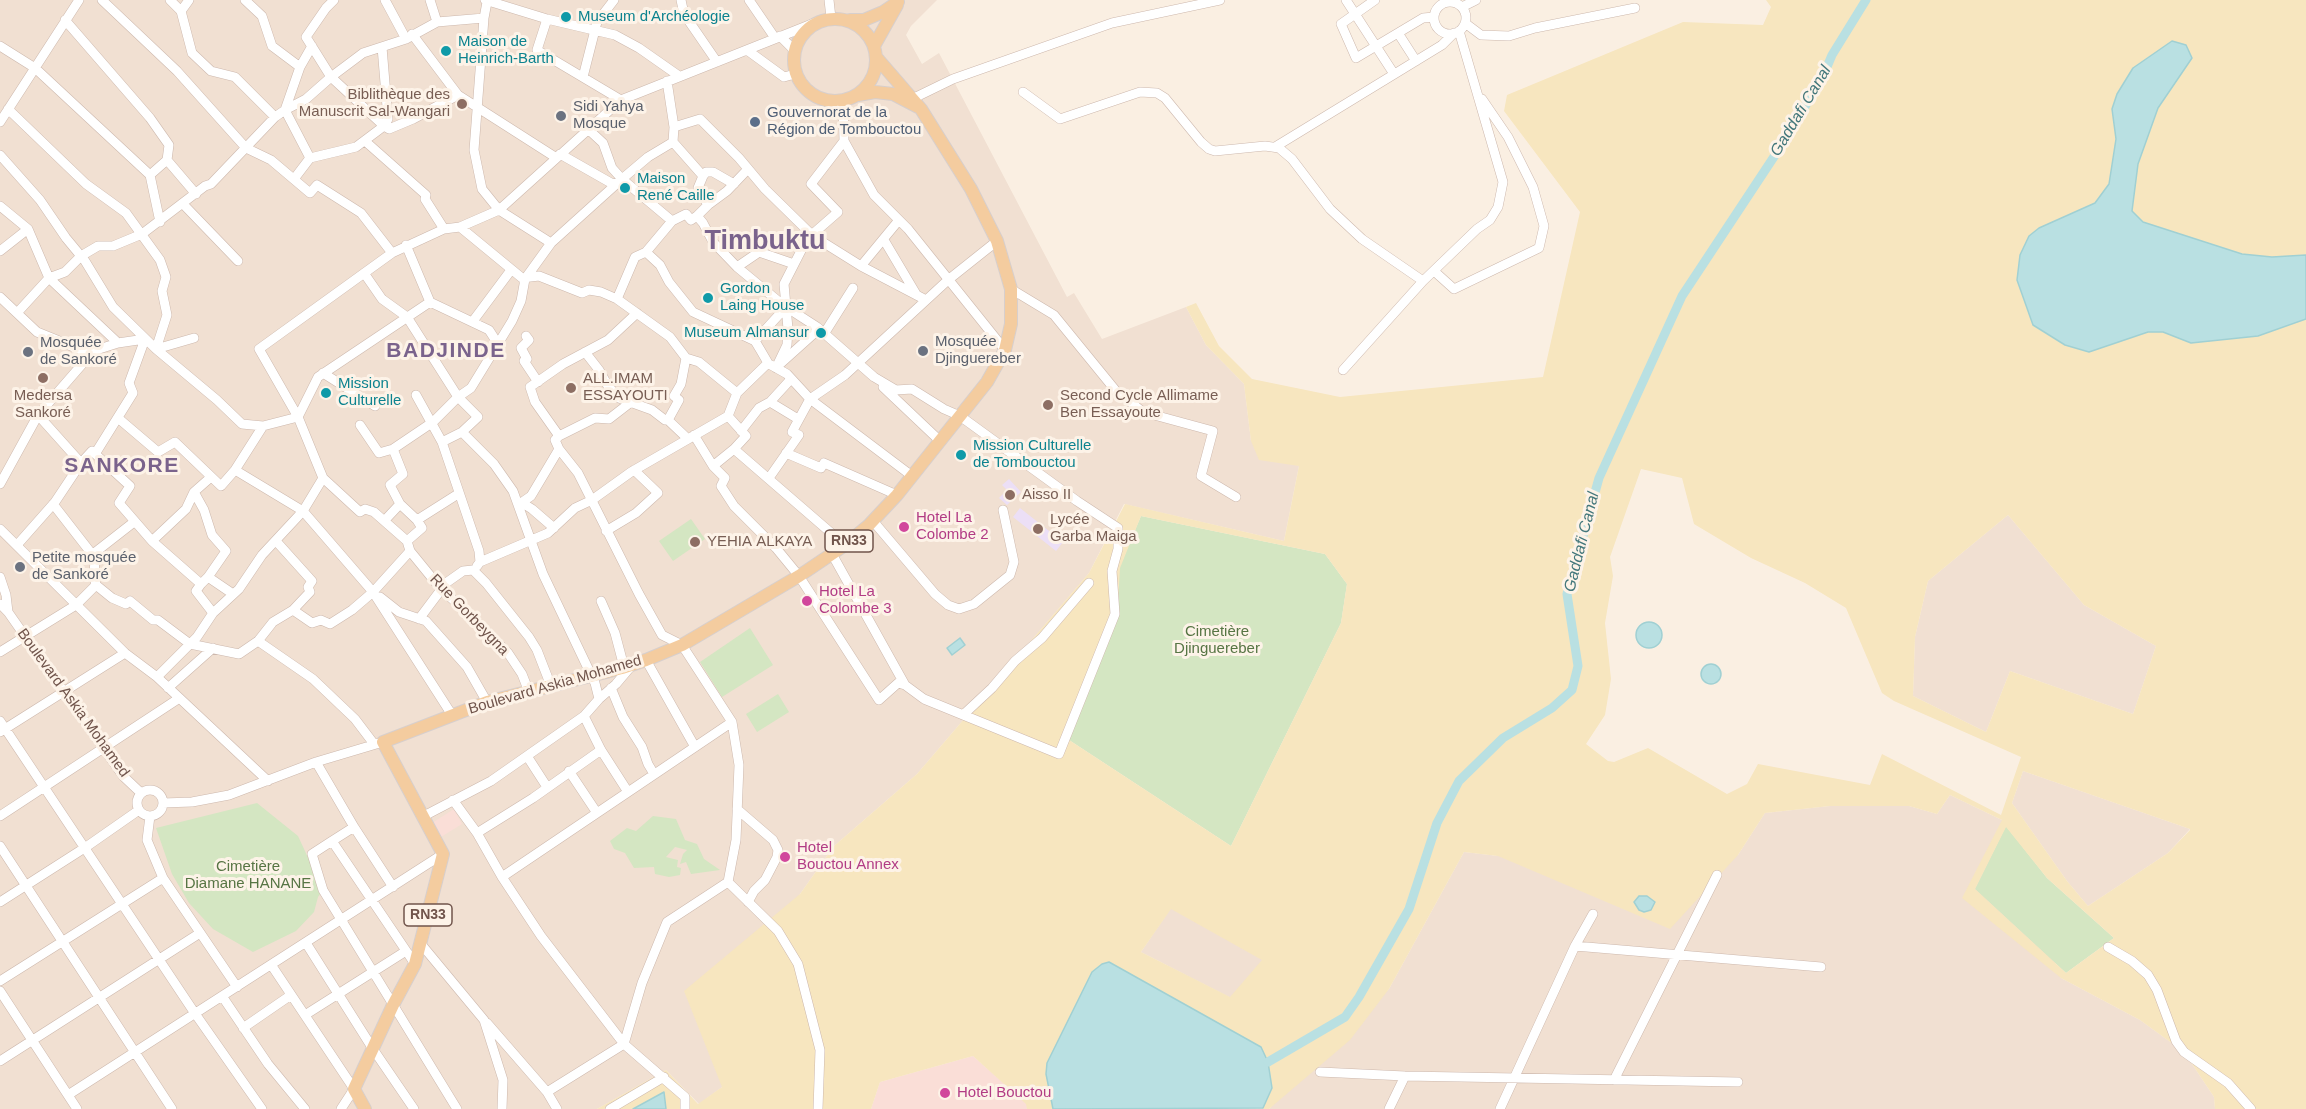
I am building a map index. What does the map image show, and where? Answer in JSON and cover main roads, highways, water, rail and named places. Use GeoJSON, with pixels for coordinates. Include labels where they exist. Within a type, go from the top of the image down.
{"type":"FeatureCollection","features":[{"type":"Feature","properties":{"kind":"main road"},"geometry":{"type":"LineString","coordinates":[[899,1],[883,12],[864,20],[831,18],[817,22],[807,29],[798,39],[794,50],[795,74],[809,92],[831,101],[875,92],[893,94],[918,103]]}},
{"type":"Feature","properties":{"kind":"main road"},"geometry":{"type":"LineString","coordinates":[[849,98],[864,89],[871,79],[875,52],[899,1]]}},
{"type":"Feature","properties":{"kind":"main road"},"geometry":{"type":"LineString","coordinates":[[847,20],[868,35],[875,52]]}},
{"type":"Feature","properties":{"kind":"main road","name":"RN33"},"geometry":{"type":"LineString","coordinates":[[875,52],[888,73],[918,103]]}},
{"type":"Feature","properties":{"kind":"main road","name":"Boulevard Askia Mohamed"},"geometry":{"type":"LineString","coordinates":[[365,1109],[354,1089],[415,964],[443,854],[379,743],[487,702],[646,660],[682,645],[799,576],[846,544],[897,495],[987,382],[1005,350],[1011,324],[1011,289],[997,241],[970,189],[918,103]]}},
{"type":"Feature","properties":{"kind":"water"},"geometry":{"type":"Polygon","coordinates":[[[2172,41],[2186,45],[2192,58],[2158,108],[2138,164],[2132,211],[2143,222],[2242,254],[2272,257],[2306,255],[2306,319],[2258,336],[2191,343],[2163,332],[2148,332],[2089,352],[2065,345],[2033,325],[2017,280],[2020,255],[2029,236],[2039,228],[2095,203],[2109,184],[2116,139],[2112,109],[2117,94],[2133,68],[2172,41]]]}},
{"type":"Feature","properties":{"kind":"water"},"geometry":{"type":"Polygon","coordinates":[[[1649,622],[1658,626],[1662,635],[1658,644],[1649,648],[1640,644],[1636,635],[1640,626],[1649,622]]]}},
{"type":"Feature","properties":{"kind":"water"},"geometry":{"type":"Polygon","coordinates":[[[960,638],[965,645],[952,655],[947,648],[960,638]]]}},
{"type":"Feature","properties":{"kind":"water"},"geometry":{"type":"Polygon","coordinates":[[[1711,664],[1718,667],[1721,674],[1718,681],[1711,684],[1704,681],[1701,674],[1704,667],[1711,664]]]}},
{"type":"Feature","properties":{"kind":"water"},"geometry":{"type":"Polygon","coordinates":[[[1639,896],[1647,896],[1655,902],[1651,910],[1644,912],[1639,910],[1634,902],[1639,896]]]}},
{"type":"Feature","properties":{"kind":"water"},"geometry":{"type":"Polygon","coordinates":[[[1109,962],[1261,1047],[1268,1062],[1272,1088],[1263,1108],[1053,1109],[1046,1074],[1047,1063],[1092,972],[1102,964],[1109,962]]]}},
{"type":"Feature","properties":{"kind":"water"},"geometry":{"type":"Polygon","coordinates":[[[664,1092],[666,1109],[633,1109],[664,1092]]]}},
{"type":"Feature","properties":{"kind":"waterway","name":"Gaddafi Canal"},"geometry":{"type":"LineString","coordinates":[[1268,1062],[1345,1017],[1359,997],[1409,909],[1437,823],[1459,781],[1503,738],[1552,708],[1572,690],[1578,666],[1567,594],[1599,478],[1682,296],[1789,134],[1824,74],[1832,55],[1866,0]]}},
{"type":"Feature","properties":{"kind":"place","name":"Museum d'Archéologie"},"geometry":{"type":"Point","coordinates":[566,17]}},
{"type":"Feature","properties":{"kind":"place","name":"Maison de Heinrich-Barth"},"geometry":{"type":"Point","coordinates":[446,51]}},
{"type":"Feature","properties":{"kind":"place","name":"Biblithèque des Manuscrit Sal-Wangari"},"geometry":{"type":"Point","coordinates":[462,104]}},
{"type":"Feature","properties":{"kind":"place","name":"Sidi Yahya Mosque"},"geometry":{"type":"Point","coordinates":[561,116]}},
{"type":"Feature","properties":{"kind":"place","name":"Gouvernorat de la Région de Tombouctou"},"geometry":{"type":"Point","coordinates":[755,122]}},
{"type":"Feature","properties":{"kind":"place","name":"Maison René Caille"},"geometry":{"type":"Point","coordinates":[625,188]}},
{"type":"Feature","properties":{"kind":"place","name":"Gordon Laing House"},"geometry":{"type":"Point","coordinates":[708,298]}},
{"type":"Feature","properties":{"kind":"place","name":"Museum Almansur"},"geometry":{"type":"Point","coordinates":[821,333]}},
{"type":"Feature","properties":{"kind":"place","name":"Mosquée Djinguereber"},"geometry":{"type":"Point","coordinates":[923,351]}},
{"type":"Feature","properties":{"kind":"place","name":"Mosquée de Sankoré"},"geometry":{"type":"Point","coordinates":[28,352]}},
{"type":"Feature","properties":{"kind":"place","name":"Medersa Sankoré"},"geometry":{"type":"Point","coordinates":[43,378]}},
{"type":"Feature","properties":{"kind":"place","name":"ALL.IMAM ESSAYOUTI"},"geometry":{"type":"Point","coordinates":[571,388]}},
{"type":"Feature","properties":{"kind":"place","name":"Mission Culturelle"},"geometry":{"type":"Point","coordinates":[326,393]}},
{"type":"Feature","properties":{"kind":"place","name":"Second Cycle Allimame Ben Essayoute"},"geometry":{"type":"Point","coordinates":[1048,405]}},
{"type":"Feature","properties":{"kind":"place","name":"Mission Culturelle de Tombouctou"},"geometry":{"type":"Point","coordinates":[961,455]}},
{"type":"Feature","properties":{"kind":"place","name":"Aisso II"},"geometry":{"type":"Point","coordinates":[1010,495]}},
{"type":"Feature","properties":{"kind":"place","name":"Hotel La Colombe 2"},"geometry":{"type":"Point","coordinates":[904,527]}},
{"type":"Feature","properties":{"kind":"place","name":"Lycée Garba Maiga"},"geometry":{"type":"Point","coordinates":[1038,529]}},
{"type":"Feature","properties":{"kind":"place","name":"YEHIA ALKAYA"},"geometry":{"type":"Point","coordinates":[695,542]}},
{"type":"Feature","properties":{"kind":"place","name":"Petite mosquée de Sankoré"},"geometry":{"type":"Point","coordinates":[20,567]}},
{"type":"Feature","properties":{"kind":"place","name":"Hotel La Colombe 3"},"geometry":{"type":"Point","coordinates":[807,601]}},
{"type":"Feature","properties":{"kind":"place","name":"Hotel Bouctou Annex"},"geometry":{"type":"Point","coordinates":[785,857]}},
{"type":"Feature","properties":{"kind":"place","name":"Hotel Bouctou"},"geometry":{"type":"Point","coordinates":[945,1093]}},
{"type":"Feature","properties":{"kind":"district","name":"Timbuktu"},"geometry":{"type":"Point","coordinates":[765,242]}},
{"type":"Feature","properties":{"kind":"district","name":"BADJINDE"},"geometry":{"type":"Point","coordinates":[446,351]}},
{"type":"Feature","properties":{"kind":"district","name":"SANKORE"},"geometry":{"type":"Point","coordinates":[122,466]}},
{"type":"Feature","properties":{"kind":"park label","name":"Cimetière Djinguereber"},"geometry":{"type":"Point","coordinates":[1217,640]}},
{"type":"Feature","properties":{"kind":"park label","name":"Cimetière Diamane HANANE"},"geometry":{"type":"Point","coordinates":[248,876]}}]}
